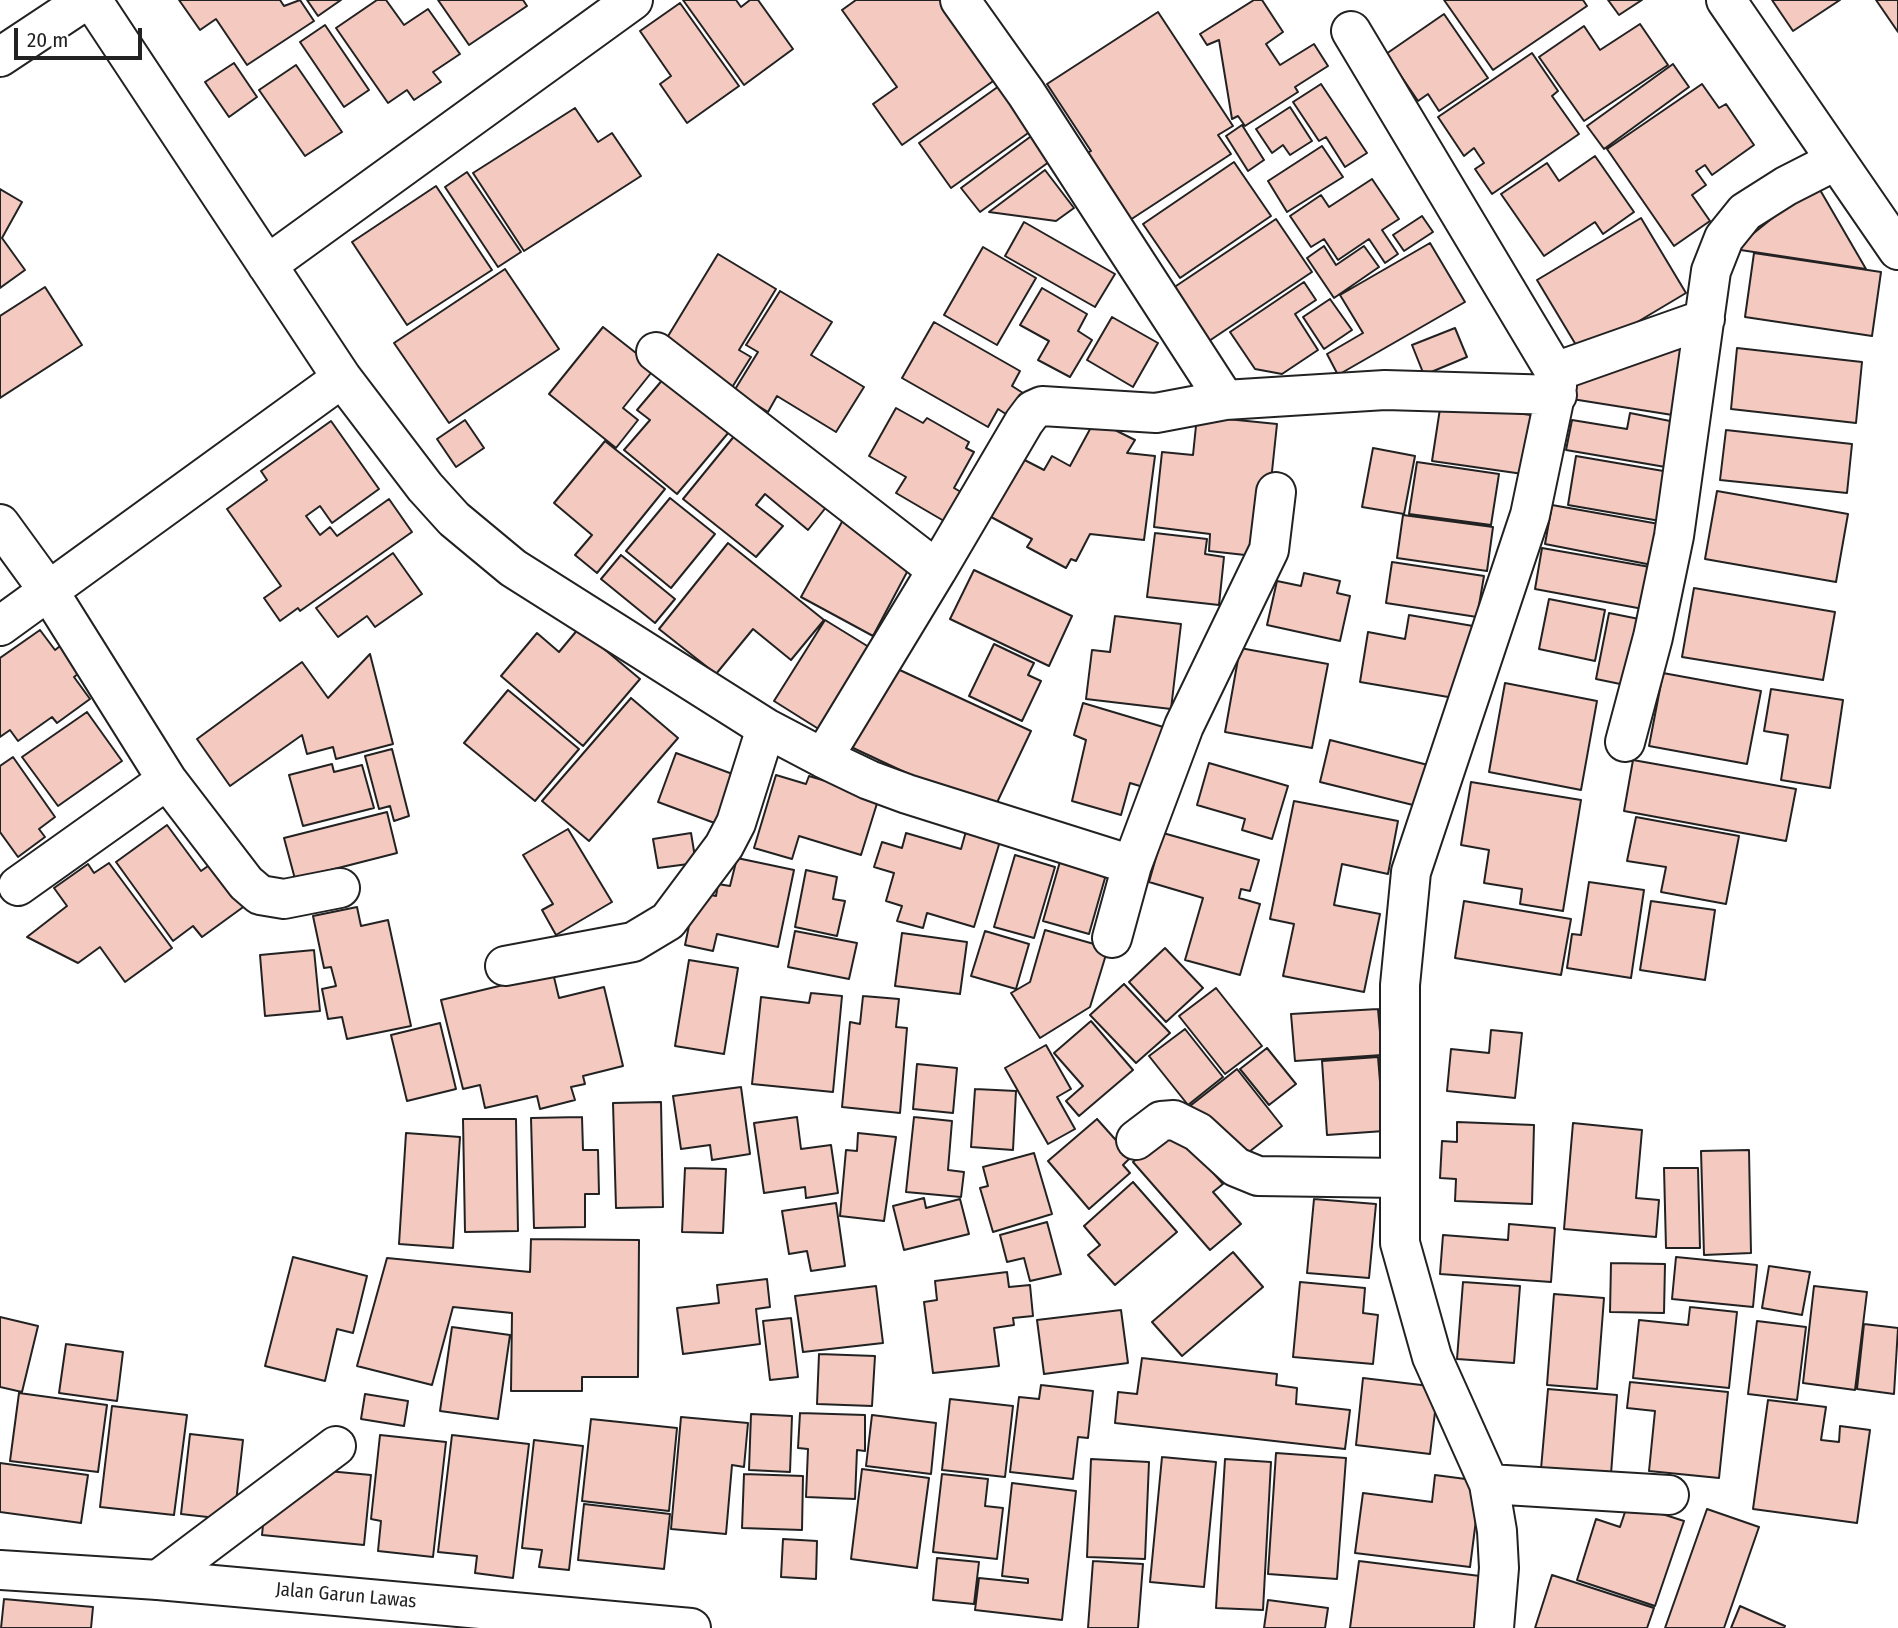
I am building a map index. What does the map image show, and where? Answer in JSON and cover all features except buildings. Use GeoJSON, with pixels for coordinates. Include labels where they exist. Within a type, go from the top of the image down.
{"type":"FeatureCollection","features":[{"type":"Feature","properties":{"kind":"street"},"geometry":{"type":"LineString","coordinates":[[0,57],[86,0]]}},
{"type":"Feature","properties":{"kind":"street"},"geometry":{"type":"LineString","coordinates":[[92,0],[342,378],[425,487],[483,545],[513,568],[766,728],[823,758],[869,780],[907,794],[1132,865]]}},
{"type":"Feature","properties":{"kind":"street"},"geometry":{"type":"LineString","coordinates":[[267,265],[633,0]]}},
{"type":"Feature","properties":{"kind":"street"},"geometry":{"type":"LineString","coordinates":[[960,0],[1026,93],[1225,400]]}},
{"type":"Feature","properties":{"kind":"street"},"geometry":{"type":"LineString","coordinates":[[1726,0],[1898,250]]}},
{"type":"Feature","properties":{"kind":"street"},"geometry":{"type":"LineString","coordinates":[[1351,31],[1556,384],[1530,515],[1411,872],[1400,985],[1401,1243],[1412,1292],[1432,1357],[1489,1484],[1497,1531],[1499,1568],[1494,1628]]}},
{"type":"Feature","properties":{"kind":"street"},"geometry":{"type":"LineString","coordinates":[[1625,742],[1653,638],[1674,536],[1710,271],[1724,238],[1745,212],[1786,186],[1835,161]]}},
{"type":"Feature","properties":{"kind":"street"},"geometry":{"type":"LineString","coordinates":[[823,758],[1033,410],[1060,405],[1156,413],[1225,400],[1385,390],[1556,384],[1705,319]]}},
{"type":"Feature","properties":{"kind":"street"},"geometry":{"type":"LineString","coordinates":[[656,352],[937,570]]}},
{"type":"Feature","properties":{"kind":"street"},"geometry":{"type":"LineString","coordinates":[[0,626],[342,378]]}},
{"type":"Feature","properties":{"kind":"street"},"geometry":{"type":"LineString","coordinates":[[1112,938],[1132,865],[1184,726],[1269,550],[1276,492]]}},
{"type":"Feature","properties":{"kind":"street"},"geometry":{"type":"LineString","coordinates":[[0,524],[48,590],[167,780],[253,890],[270,898],[284,899],[340,888]]}},
{"type":"Feature","properties":{"kind":"street"},"geometry":{"type":"LineString","coordinates":[[505,966],[633,942],[668,921],[724,846],[736,822],[766,728]]}},
{"type":"Feature","properties":{"kind":"street"},"geometry":{"type":"LineString","coordinates":[[18,886],[167,780]]}},
{"type":"Feature","properties":{"kind":"street"},"geometry":{"type":"LineString","coordinates":[[1136,1140],[1161,1121],[1174,1120],[1198,1132],[1236,1167],[1258,1177],[1400,1178]]}},
{"type":"Feature","properties":{"kind":"street"},"geometry":{"type":"LineString","coordinates":[[158,1580],[337,1447]]}},
{"type":"Feature","properties":{"kind":"street"},"geometry":{"type":"LineString","coordinates":[[1489,1484],[1669,1495]]}},
{"type":"Feature","properties":{"kind":"street","name":"Jalan Garun Lawas"},"geometry":{"type":"LineString","coordinates":[[0,1570],[158,1580],[691,1628]]}}]}
